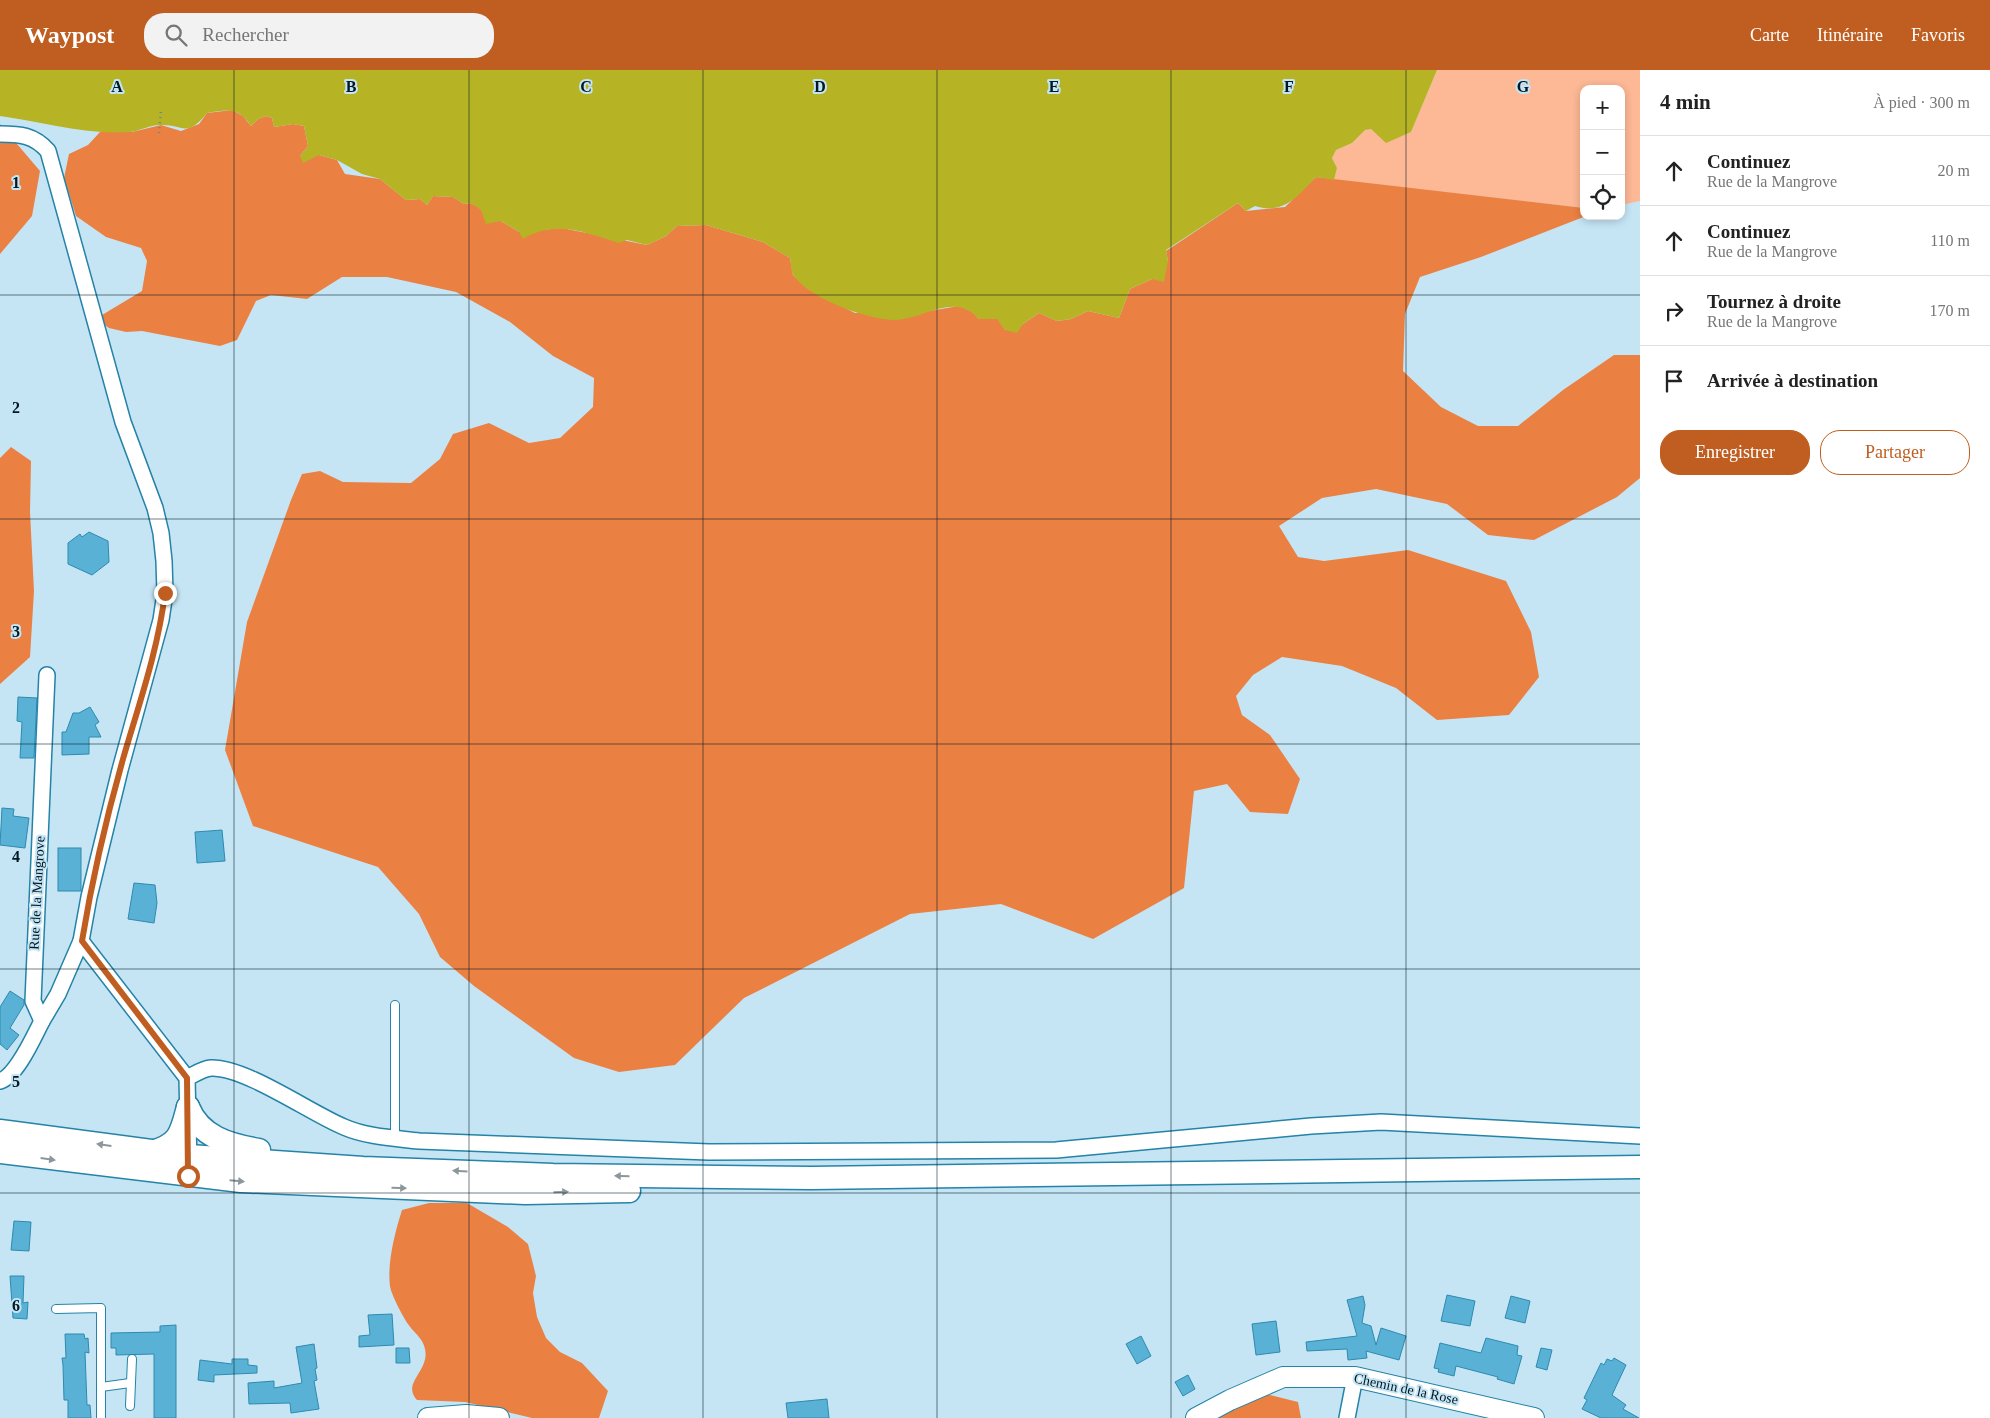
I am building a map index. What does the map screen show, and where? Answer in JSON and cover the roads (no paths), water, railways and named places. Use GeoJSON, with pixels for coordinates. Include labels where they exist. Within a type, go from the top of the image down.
{"type":"FeatureCollection","features":[{"type":"Feature","properties":{"kind":"main road"},"geometry":{"type":"LineString","coordinates":[[152,1152],[171,1145],[175,1141],[182,1129],[188,1107]]}},
{"type":"Feature","properties":{"kind":"main road"},"geometry":{"type":"LineString","coordinates":[[188,1107],[199,1127],[207,1133],[227,1142],[363,1168]]}},
{"type":"Feature","properties":{"kind":"main road"},"geometry":{"type":"LineString","coordinates":[[0,1131],[189,1158],[241,1181],[525,1192],[1147,1185],[1370,1180],[1640,1180]]}},
{"type":"Feature","properties":{"kind":"main road"},"geometry":{"type":"LineString","coordinates":[[0,1152],[189,1158],[553,1176],[811,1178],[1640,1167]]}},
{"type":"Feature","properties":{"kind":"main road","name":"Chemin de la Rose"},"geometry":{"type":"LineString","coordinates":[[1196,1418],[1230,1400],[1283,1377],[1355,1377],[1534,1418]]}},
{"type":"Feature","properties":{"kind":"main road"},"geometry":{"type":"LineString","coordinates":[[428,1418],[466,1415],[499,1418]]}},
{"type":"Feature","properties":{"kind":"street"},"geometry":{"type":"LineString","coordinates":[[0,134],[21,134],[31,137],[48,151],[123,422],[155,508],[161,533],[165,593],[154,652],[120,770],[89,897],[82,941],[58,994],[29,1047],[13,1070],[5,1079],[0,1081]]}},
{"type":"Feature","properties":{"kind":"street","name":"Rue de la Mangrove"},"geometry":{"type":"LineString","coordinates":[[42,1021],[33,1001],[47,675]]}},
{"type":"Feature","properties":{"kind":"street"},"geometry":{"type":"LineString","coordinates":[[82,941],[187,1078],[189,1158]]}},
{"type":"Feature","properties":{"kind":"street"},"geometry":{"type":"LineString","coordinates":[[187,1078],[202,1070],[220,1069],[248,1078],[344,1127],[419,1141],[709,1152],[1056,1150],[1311,1126],[1382,1122],[1640,1136]]}},
{"type":"Feature","properties":{"kind":"street"},"geometry":{"type":"LineString","coordinates":[[1348,1418],[1355,1377]]}},
{"type":"Feature","properties":{"kind":"lane"},"geometry":{"type":"LineString","coordinates":[[395,1005],[395,1138]]}},
{"type":"Feature","properties":{"kind":"lane"},"geometry":{"type":"LineString","coordinates":[[56,1309],[101,1308],[101,1418]]}},
{"type":"Feature","properties":{"kind":"lane"},"geometry":{"type":"LineString","coordinates":[[130,1406],[132,1359]]}},
{"type":"Feature","properties":{"kind":"lane"},"geometry":{"type":"LineString","coordinates":[[101,1387],[130,1383]]}}]}
